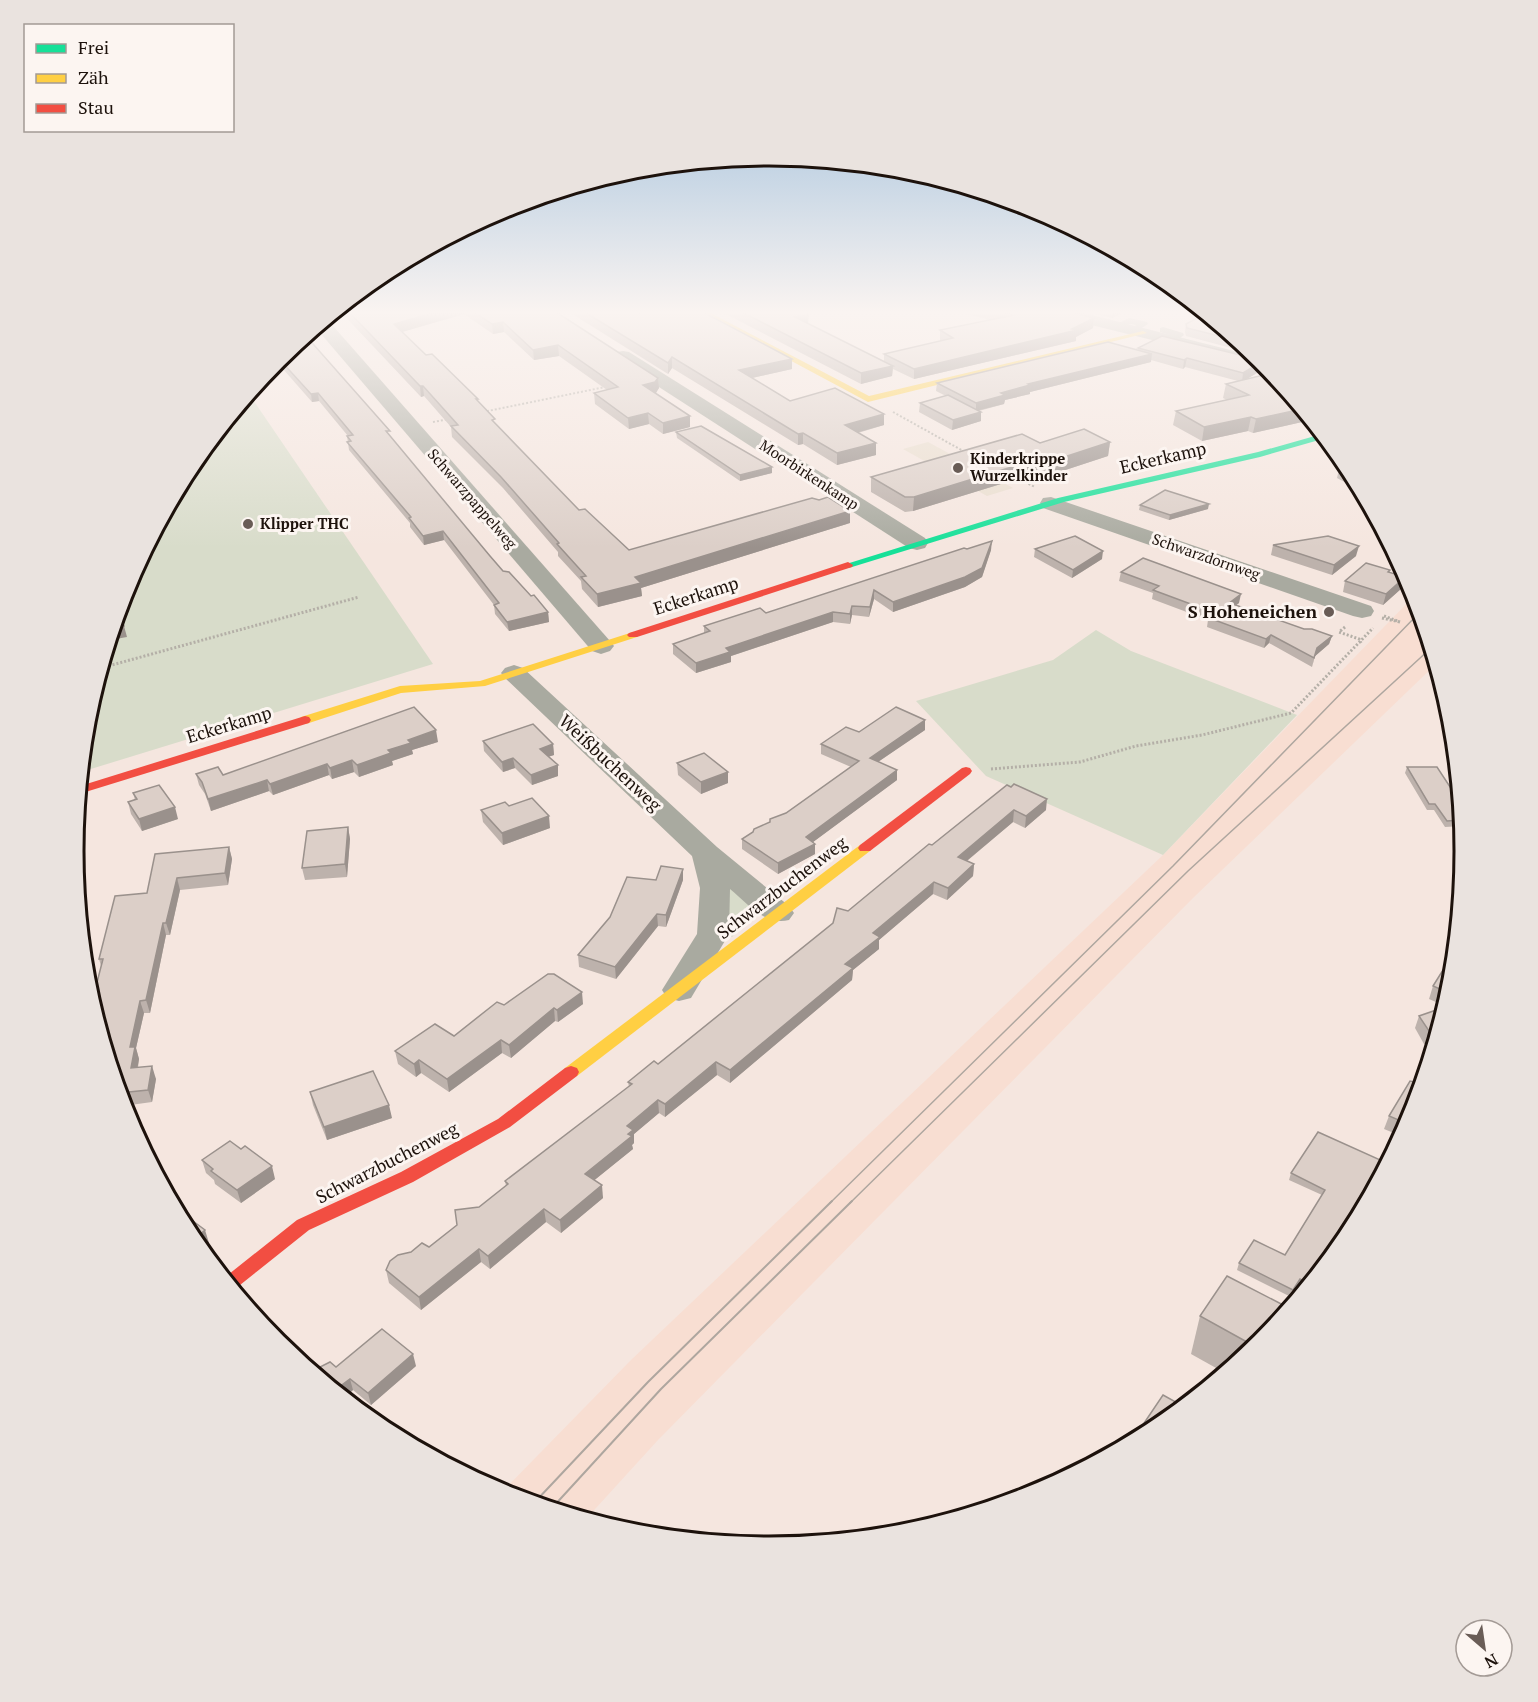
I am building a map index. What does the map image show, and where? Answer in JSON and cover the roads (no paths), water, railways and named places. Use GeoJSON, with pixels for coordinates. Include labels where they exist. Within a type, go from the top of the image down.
{"type":"FeatureCollection","features":[{"type":"Feature","properties":{"kind":"street","name":"Schwarzpappelweg"},"geometry":{"type":"LineString","coordinates":[[377,389],[601,646]]}},
{"type":"Feature","properties":{"kind":"street","name":"Moorbirkenkamp"},"geometry":{"type":"LineString","coordinates":[[675,389],[917,543]]}},
{"type":"Feature","properties":{"kind":"street"},"geometry":{"type":"LineString","coordinates":[[850,389],[868,399],[904,389]]}},
{"type":"Feature","properties":{"kind":"street","name":"Eckerkamp"},"geometry":{"type":"LineString","coordinates":[[87,788],[400,690],[481,684],[917,543],[1056,501],[1201,466],[1238,460],[1315,438]]}},
{"type":"Feature","properties":{"kind":"street","name":"Schwarzdornweg"},"geometry":{"type":"LineString","coordinates":[[1056,501],[1372,613]]}},
{"type":"Feature","properties":{"kind":"street","name":"Weißbuchenweg"},"geometry":{"type":"LineString","coordinates":[[514,673],[706,853],[778,913]]}},
{"type":"Feature","properties":{"kind":"street","name":"Schwarzbuchenweg"},"geometry":{"type":"LineString","coordinates":[[235,1279],[303,1225],[407,1177],[504,1124],[966,771]]}},
{"type":"Feature","properties":{"kind":"street"},"geometry":{"type":"LineString","coordinates":[[679,990],[713,934],[715,888],[706,853]]}},
{"type":"Feature","properties":{"kind":"tram line"},"geometry":{"type":"LineString","coordinates":[[830,1203],[1173,866],[1413,619]]}},
{"type":"Feature","properties":{"kind":"tram line"},"geometry":{"type":"LineString","coordinates":[[850,1203],[1188,871],[1425,654]]}},
{"type":"Feature","properties":{"kind":"tram line"},"geometry":{"type":"LineString","coordinates":[[540,1497],[648,1382],[832,1201]]}},
{"type":"Feature","properties":{"kind":"tram line"},"geometry":{"type":"LineString","coordinates":[[557,1502],[661,1389],[852,1201]]}},
{"type":"Feature","properties":{"kind":"place","name":"Kinderkrippe Wurzelkinder"},"geometry":{"type":"Point","coordinates":[958,468]}},
{"type":"Feature","properties":{"kind":"place","name":"Klipper THC"},"geometry":{"type":"Point","coordinates":[248,524]}},
{"type":"Feature","properties":{"kind":"place","name":"S Hoheneichen"},"geometry":{"type":"Point","coordinates":[1329,612]}}]}
